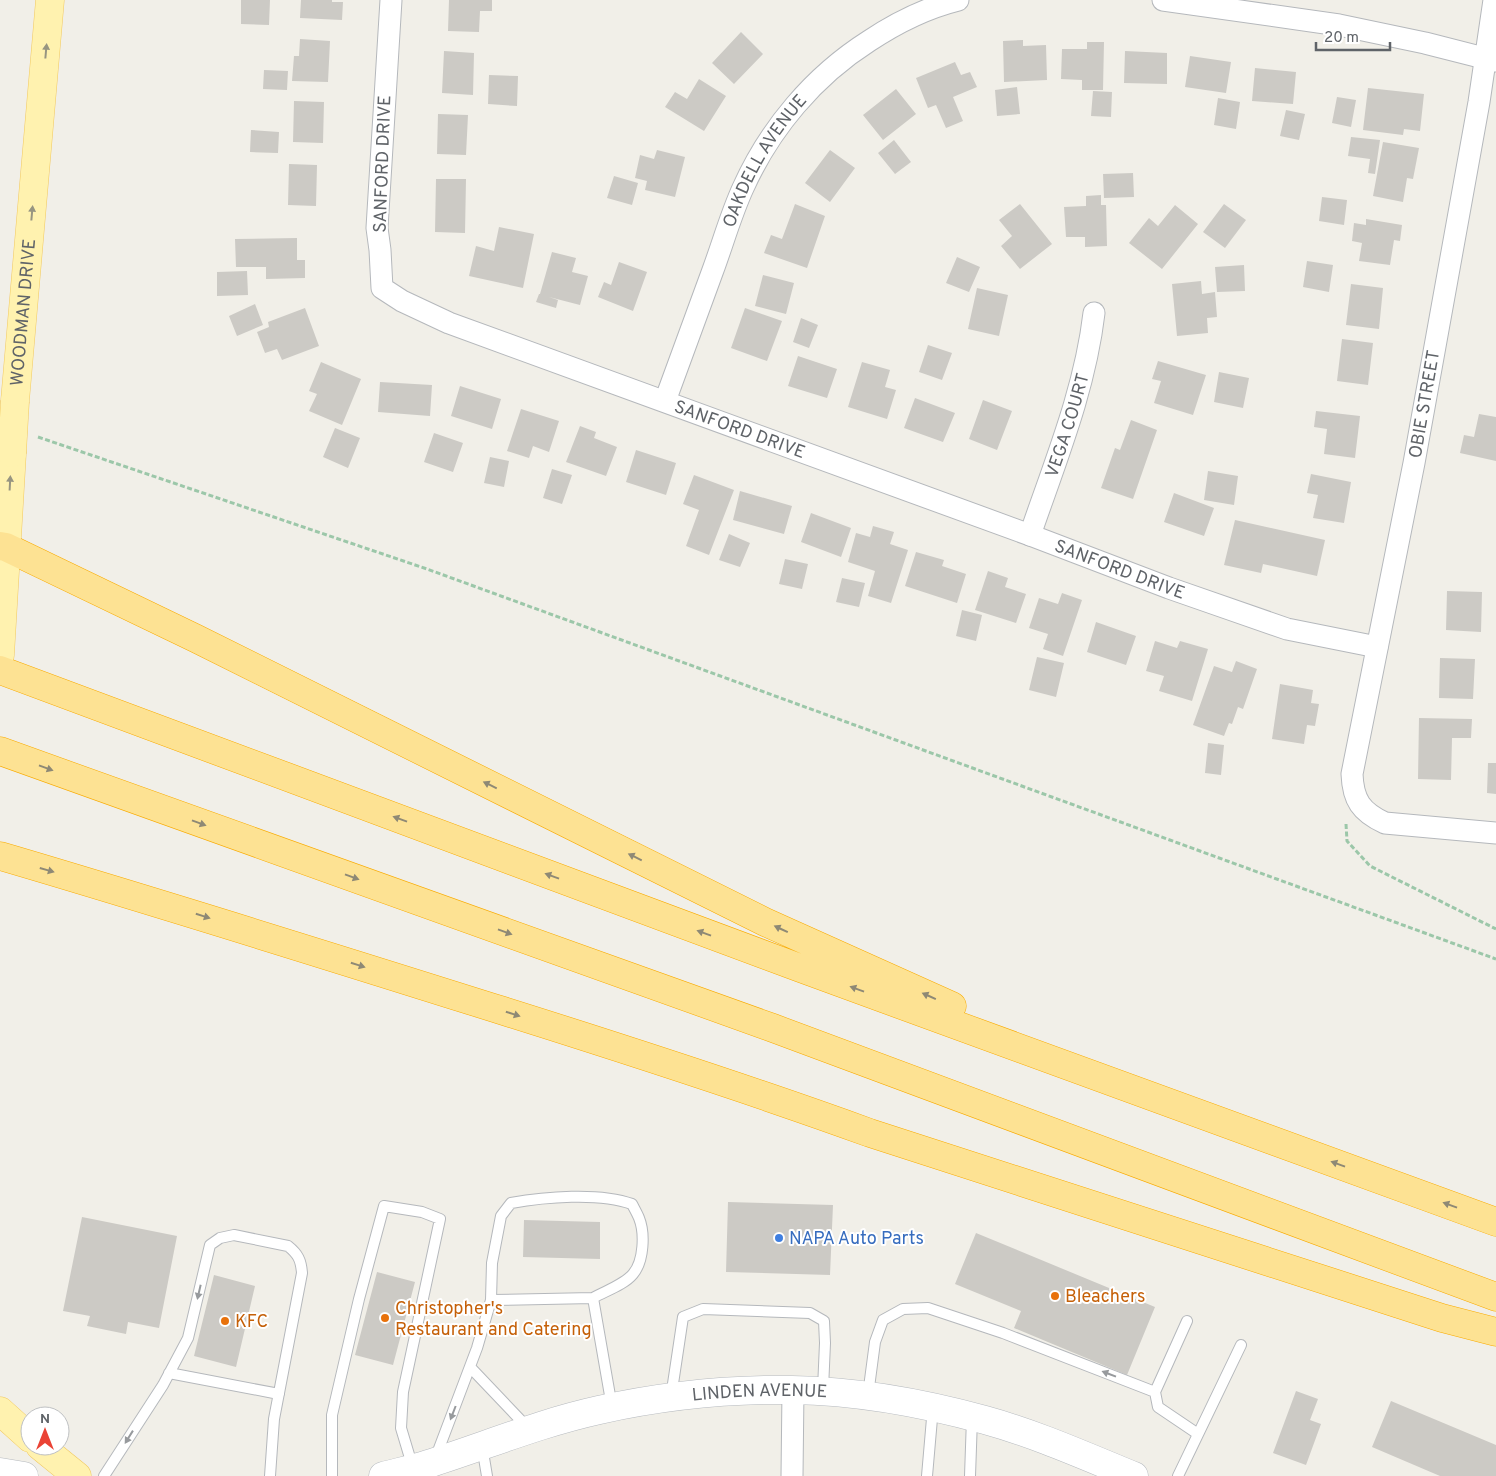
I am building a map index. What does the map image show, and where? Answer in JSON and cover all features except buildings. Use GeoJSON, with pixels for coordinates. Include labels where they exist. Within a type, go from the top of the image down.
{"type":"FeatureCollection","features":[{"type":"Feature","properties":{"kind":"highway"},"geometry":{"type":"LineString","coordinates":[[3,546],[229,655],[765,922],[864,968],[1198,1113]]}},
{"type":"Feature","properties":{"kind":"highway"},"geometry":{"type":"LineString","coordinates":[[0,670],[800,968],[1496,1222]]}},
{"type":"Feature","properties":{"kind":"highway"},"geometry":{"type":"LineString","coordinates":[[0,751],[763,1025],[1496,1296]]}},
{"type":"Feature","properties":{"kind":"highway"},"geometry":{"type":"LineString","coordinates":[[0,856],[234,926],[624,1049],[786,1102],[889,1139],[1442,1318],[1496,1332]]}},
{"type":"Feature","properties":{"kind":"main road","name":"WOODMAN DRIVE"},"geometry":{"type":"LineString","coordinates":[[0,654],[3,546],[50,0]]}},
{"type":"Feature","properties":{"kind":"main road","name":"LINDEN AVENUE"},"geometry":{"type":"LineString","coordinates":[[382,1476],[421,1469],[529,1429],[612,1408],[671,1398],[731,1391],[793,1390],[868,1396],[972,1417],[1045,1440],[1130,1475]]}},
{"type":"Feature","properties":{"kind":"main road"},"geometry":{"type":"LineString","coordinates":[[0,1411],[20,1429]]}},
{"type":"Feature","properties":{"kind":"main road"},"geometry":{"type":"LineString","coordinates":[[52,1456],[77,1476]]}},
{"type":"Feature","properties":{"kind":"main road"},"geometry":{"type":"LineString","coordinates":[[0,1472],[24,1476]]}},
{"type":"Feature","properties":{"kind":"street","name":"SANFORD DRIVE"},"geometry":{"type":"LineString","coordinates":[[391,0],[376,228],[380,250],[382,288],[402,301],[449,322],[1030,535],[1169,588],[1287,629],[1377,647]]}},
{"type":"Feature","properties":{"kind":"street","name":"OAKDELL AVENUE"},"geometry":{"type":"LineString","coordinates":[[665,401],[743,188],[761,152],[784,118],[811,87],[852,51],[886,29],[923,11],[940,4],[958,0]]}},
{"type":"Feature","properties":{"kind":"street"},"geometry":{"type":"LineString","coordinates":[[1163,0],[1340,26],[1425,43],[1490,60]]}},
{"type":"Feature","properties":{"kind":"street","name":"OBIE STREET"},"geometry":{"type":"LineString","coordinates":[[1359,805],[1352,789],[1352,774],[1414,463],[1479,102],[1490,60],[1494,0]]}},
{"type":"Feature","properties":{"kind":"street","name":"VEGA COURT"},"geometry":{"type":"LineString","coordinates":[[1030,535],[1082,382],[1094,313]]}},
{"type":"Feature","properties":{"kind":"street"},"geometry":{"type":"LineString","coordinates":[[1359,805],[1372,817],[1385,823],[1496,833]]}},
{"type":"Feature","properties":{"kind":"street"},"geometry":{"type":"LineString","coordinates":[[792,1476],[793,1390]]}},
{"type":"Feature","properties":{"kind":"lane"},"geometry":{"type":"LineString","coordinates":[[421,1469],[470,1367],[492,1300],[492,1263],[501,1216],[510,1203],[537,1198],[618,1199],[632,1204],[639,1218],[642,1233],[638,1266],[632,1275],[593,1298],[492,1300]]}},
{"type":"Feature","properties":{"kind":"lane"},"geometry":{"type":"LineString","coordinates":[[332,1476],[332,1415],[359,1299],[384,1206],[422,1212],[440,1219],[402,1392],[401,1428],[421,1469]]}},
{"type":"Feature","properties":{"kind":"lane"},"geometry":{"type":"LineString","coordinates":[[104,1476],[169,1373],[188,1338],[210,1245],[220,1238],[234,1236],[288,1246],[301,1261],[302,1272],[274,1419],[270,1476]]}},
{"type":"Feature","properties":{"kind":"lane"},"geometry":{"type":"LineString","coordinates":[[593,1298],[612,1408]]}},
{"type":"Feature","properties":{"kind":"lane"},"geometry":{"type":"LineString","coordinates":[[868,1396],[875,1342],[883,1320],[903,1309],[928,1308],[1004,1333],[1155,1392]]}},
{"type":"Feature","properties":{"kind":"lane"},"geometry":{"type":"LineString","coordinates":[[671,1398],[683,1317],[703,1309],[810,1313],[824,1321],[823,1392]]}},
{"type":"Feature","properties":{"kind":"lane"},"geometry":{"type":"LineString","coordinates":[[1187,1322],[1155,1392],[1158,1407],[1198,1434]]}},
{"type":"Feature","properties":{"kind":"lane"},"geometry":{"type":"LineString","coordinates":[[1178,1476],[1241,1345]]}},
{"type":"Feature","properties":{"kind":"lane"},"geometry":{"type":"LineString","coordinates":[[470,1367],[529,1429]]}},
{"type":"Feature","properties":{"kind":"lane"},"geometry":{"type":"LineString","coordinates":[[169,1373],[279,1394]]}},
{"type":"Feature","properties":{"kind":"lane"},"geometry":{"type":"LineString","coordinates":[[927,1476],[933,1408]]}},
{"type":"Feature","properties":{"kind":"lane"},"geometry":{"type":"LineString","coordinates":[[970,1476],[972,1417]]}},
{"type":"Feature","properties":{"kind":"lane"},"geometry":{"type":"LineString","coordinates":[[482,1445],[487,1476]]}},
{"type":"Feature","properties":{"kind":"path"},"geometry":{"type":"LineString","coordinates":[[37,437],[427,569],[1496,959]]}},
{"type":"Feature","properties":{"kind":"path"},"geometry":{"type":"LineString","coordinates":[[1359,805],[1345,815],[1347,841],[1370,866],[1496,929]]}},
{"type":"Feature","properties":{"kind":"place","name":"NAPA Auto Parts"},"geometry":{"type":"Point","coordinates":[779,1238]}},
{"type":"Feature","properties":{"kind":"place","name":"Bleachers"},"geometry":{"type":"Point","coordinates":[1055,1296]}},
{"type":"Feature","properties":{"kind":"place","name":"Christopher's Restaurant and Catering"},"geometry":{"type":"Point","coordinates":[385,1318]}},
{"type":"Feature","properties":{"kind":"place","name":"KFC"},"geometry":{"type":"Point","coordinates":[225,1321]}}]}
